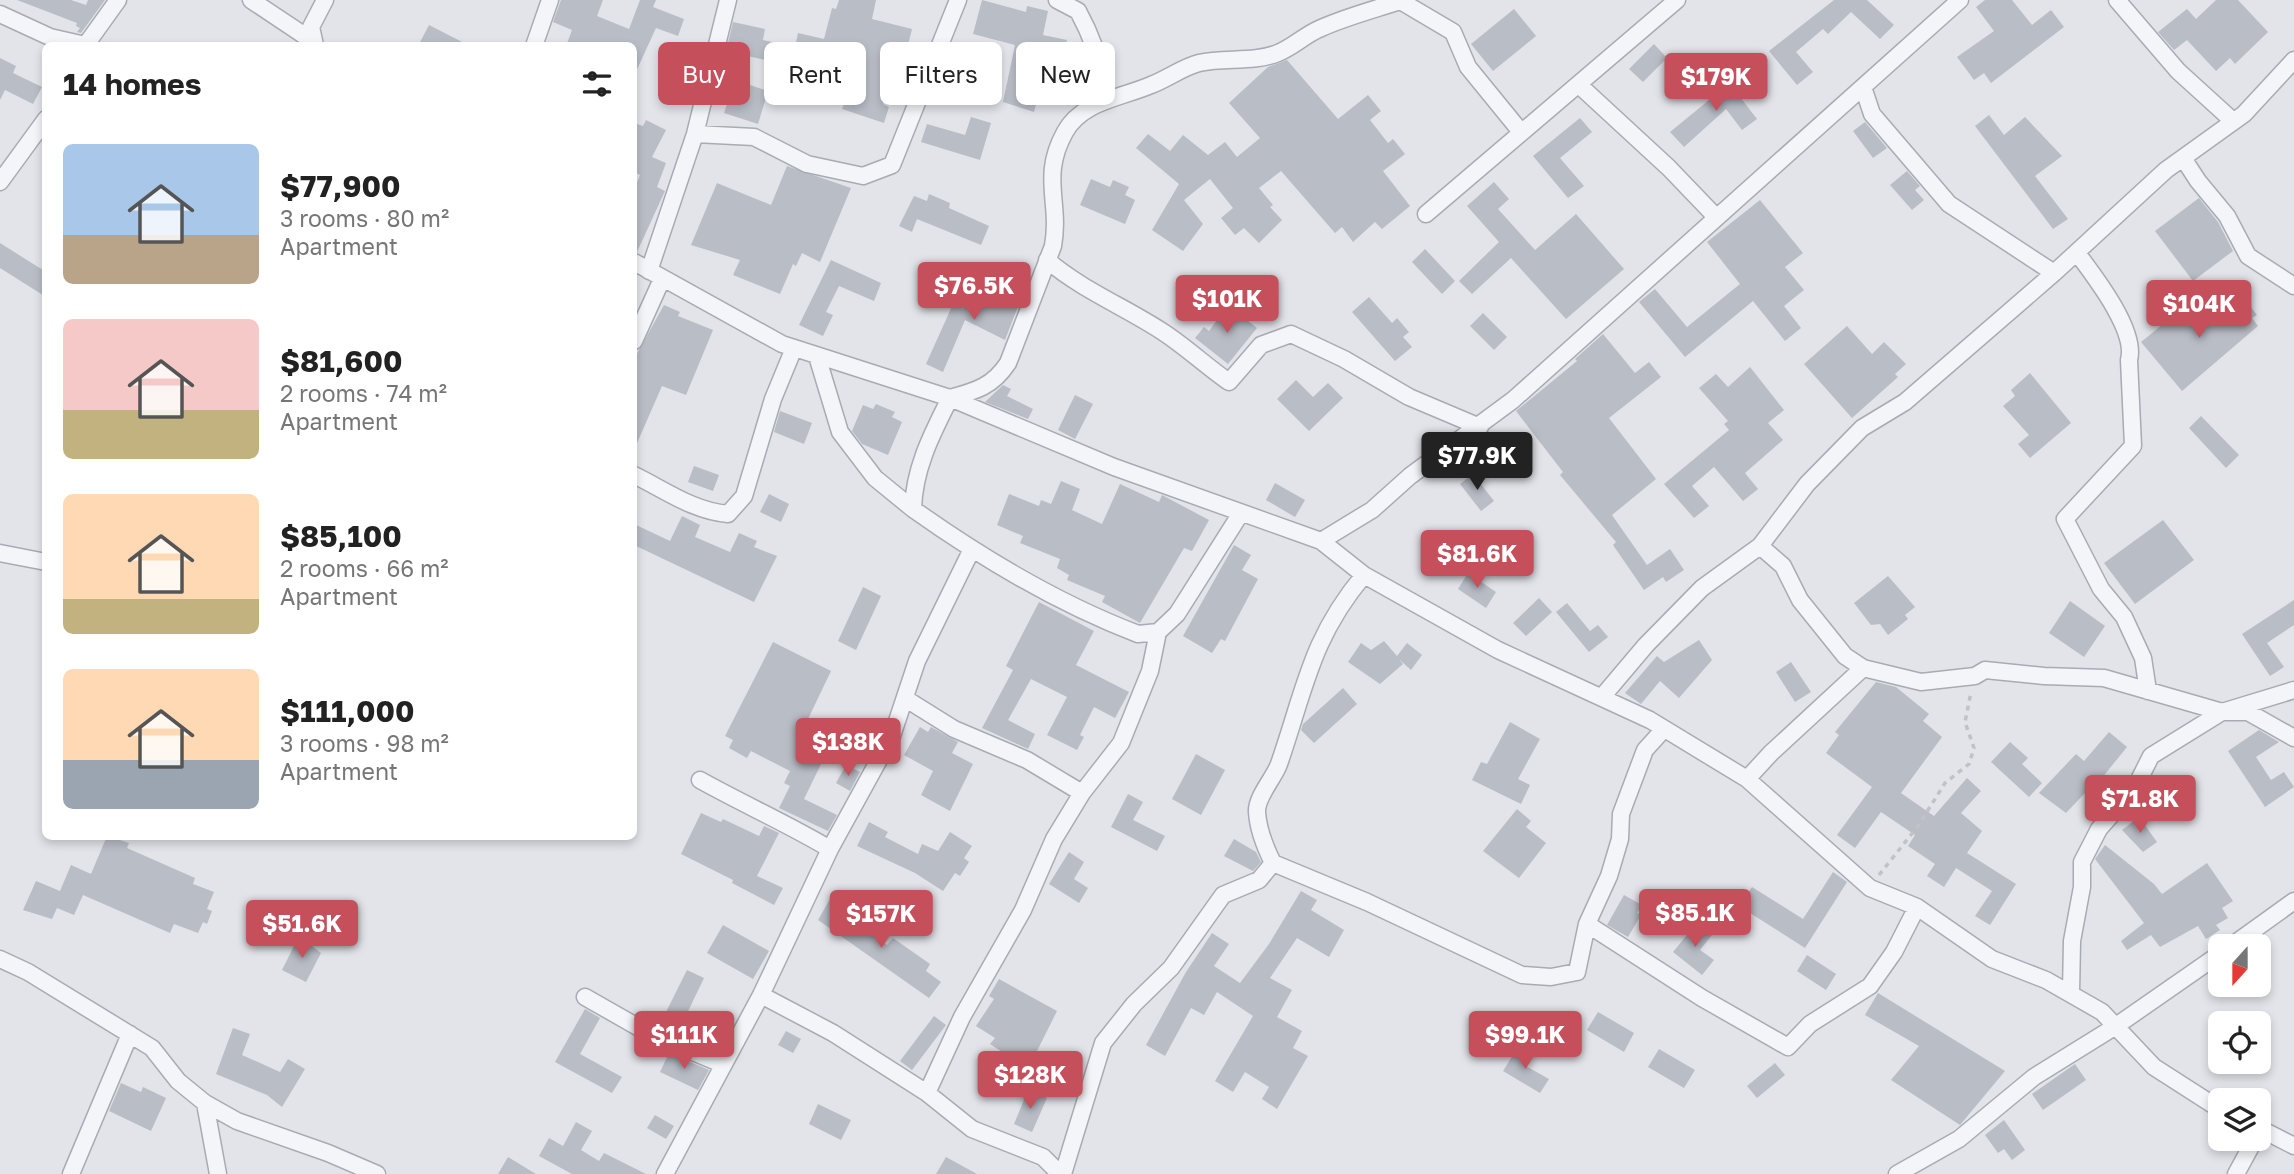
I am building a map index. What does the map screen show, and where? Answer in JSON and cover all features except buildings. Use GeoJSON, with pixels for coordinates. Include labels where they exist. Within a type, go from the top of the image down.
{"type":"FeatureCollection","features":[{"type":"Feature","properties":{"kind":"street"},"geometry":{"type":"LineString","coordinates":[[87,42],[117,0]]}},
{"type":"Feature","properties":{"kind":"street"},"geometry":{"type":"LineString","coordinates":[[251,0],[313,42]]}},
{"type":"Feature","properties":{"kind":"street"},"geometry":{"type":"LineString","coordinates":[[314,42],[311,27],[325,0]]}},
{"type":"Feature","properties":{"kind":"street"},"geometry":{"type":"LineString","coordinates":[[535,42],[550,0]]}},
{"type":"Feature","properties":{"kind":"street"},"geometry":{"type":"LineString","coordinates":[[637,332],[656,275],[695,134],[728,0]]}},
{"type":"Feature","properties":{"kind":"street"},"geometry":{"type":"LineString","coordinates":[[695,134],[754,136],[807,164],[863,176],[892,165],[958,0]]}},
{"type":"Feature","properties":{"kind":"street"},"geometry":{"type":"LineString","coordinates":[[1056,0],[1078,10],[1092,42]]}},
{"type":"Feature","properties":{"kind":"street"},"geometry":{"type":"LineString","coordinates":[[1426,214],[1677,0]]}},
{"type":"Feature","properties":{"kind":"street"},"geometry":{"type":"LineString","coordinates":[[1321,541],[1372,510],[1410,476],[1480,427],[1716,217],[1864,90],[1960,0]]}},
{"type":"Feature","properties":{"kind":"street"},"geometry":{"type":"LineString","coordinates":[[2116,0],[2178,71],[2233,121]]}},
{"type":"Feature","properties":{"kind":"street"},"geometry":{"type":"LineString","coordinates":[[1115,98],[1198,64],[1258,58],[1279,53],[1317,30],[1399,1],[1453,32],[1468,67],[1521,132]]}},
{"type":"Feature","properties":{"kind":"street"},"geometry":{"type":"LineString","coordinates":[[0,14],[50,37],[72,42]]}},
{"type":"Feature","properties":{"kind":"street"},"geometry":{"type":"LineString","coordinates":[[1602,697],[1646,645],[1702,588],[1760,547],[1807,484],[1862,428],[1905,402],[2183,158],[2244,114],[2294,60]]}},
{"type":"Feature","properties":{"kind":"street"},"geometry":{"type":"LineString","coordinates":[[1579,85],[1669,168],[1716,217]]}},
{"type":"Feature","properties":{"kind":"street"},"geometry":{"type":"LineString","coordinates":[[1864,90],[1872,114],[1949,204],[2054,273]]}},
{"type":"Feature","properties":{"kind":"street"},"geometry":{"type":"LineString","coordinates":[[912,509],[914,485],[926,447],[950,398],[981,390],[999,375],[1007,363],[1047,260],[1056,228],[1049,185],[1055,152],[1066,130],[1078,115],[1096,105]]}},
{"type":"Feature","properties":{"kind":"street"},"geometry":{"type":"LineString","coordinates":[[0,182],[42,125]]}},
{"type":"Feature","properties":{"kind":"street"},"geometry":{"type":"LineString","coordinates":[[2183,158],[2227,216],[2248,256],[2294,286]]}},
{"type":"Feature","properties":{"kind":"street"},"geometry":{"type":"LineString","coordinates":[[2077,253],[2125,327],[2132,347],[2129,360],[2133,446],[2065,519],[2095,579],[2124,617],[2143,658],[2148,691]]}},
{"type":"Feature","properties":{"kind":"street"},"geometry":{"type":"LineString","coordinates":[[1047,260],[1073,282],[1119,305],[1166,334],[1229,382],[1261,345],[1291,334],[1343,359],[1409,397],[1480,427]]}},
{"type":"Feature","properties":{"kind":"street"},"geometry":{"type":"LineString","coordinates":[[637,264],[794,348],[950,398],[1114,467],[1321,541],[1364,575],[1498,650],[1602,697],[1664,729],[1747,779],[1870,888],[1917,907],[1992,959],[2071,993],[2102,1012],[2154,1067],[2208,1102]]}},
{"type":"Feature","properties":{"kind":"street"},"geometry":{"type":"LineString","coordinates":[[637,477],[689,505],[709,512],[728,514],[744,496],[773,399],[794,348]]}},
{"type":"Feature","properties":{"kind":"street"},"geometry":{"type":"LineString","coordinates":[[817,356],[840,432],[875,478],[912,509],[972,549],[1138,635],[1158,632],[1177,614],[1241,513]]}},
{"type":"Feature","properties":{"kind":"street"},"geometry":{"type":"LineString","coordinates":[[1760,547],[1783,566],[1800,600],[1845,656],[1863,668],[1921,682],[1975,676],[1985,670],[2044,677],[2104,678],[2222,712],[2248,712],[2294,738]]}},
{"type":"Feature","properties":{"kind":"street"},"geometry":{"type":"LineString","coordinates":[[665,1174],[761,995],[830,849],[872,777],[906,698],[917,661],[972,549]]}},
{"type":"Feature","properties":{"kind":"street"},"geometry":{"type":"LineString","coordinates":[[0,552],[42,561]]}},
{"type":"Feature","properties":{"kind":"street"},"geometry":{"type":"LineString","coordinates":[[1364,575],[1338,606],[1311,659],[1278,766],[1256,809],[1264,845],[1273,863],[1367,902],[1522,975],[1551,977],[1577,972],[1587,924],[1609,876],[1620,839],[1620,814],[1645,750],[1664,729]]}},
{"type":"Feature","properties":{"kind":"street"},"geometry":{"type":"LineString","coordinates":[[927,1093],[962,1017],[1023,910],[1054,839],[1082,793],[1121,743],[1150,671],[1158,632]]}},
{"type":"Feature","properties":{"kind":"street"},"geometry":{"type":"LineString","coordinates":[[1747,779],[1771,753],[1807,723],[1863,668]]}},
{"type":"Feature","properties":{"kind":"street"},"geometry":{"type":"LineString","coordinates":[[2071,993],[2072,941],[2082,887],[2082,862],[2099,829],[2135,788],[2151,756],[2222,712],[2294,690]]}},
{"type":"Feature","properties":{"kind":"street"},"geometry":{"type":"LineString","coordinates":[[906,698],[954,729],[1027,760],[1082,793]]}},
{"type":"Feature","properties":{"kind":"street"},"geometry":{"type":"LineString","coordinates":[[699,780],[757,812],[794,827],[830,849]]}},
{"type":"Feature","properties":{"kind":"street"},"geometry":{"type":"LineString","coordinates":[[761,995],[832,1033],[927,1093],[972,1129],[1043,1157],[1062,1174],[1103,1043],[1134,1004],[1171,968],[1223,895],[1259,880],[1273,863]]}},
{"type":"Feature","properties":{"kind":"street"},"geometry":{"type":"LineString","coordinates":[[2248,934],[2294,901]]}},
{"type":"Feature","properties":{"kind":"street"},"geometry":{"type":"LineString","coordinates":[[1587,924],[1702,998],[1788,1047],[1810,1024],[1870,986],[1894,952],[1917,907]]}},
{"type":"Feature","properties":{"kind":"street"},"geometry":{"type":"LineString","coordinates":[[0,959],[28,972],[152,1048],[178,1081],[205,1103],[237,1121],[328,1153],[377,1174]]}},
{"type":"Feature","properties":{"kind":"street"},"geometry":{"type":"LineString","coordinates":[[1898,1174],[1959,1139],[2034,1077],[2116,1026],[2208,962]]}},
{"type":"Feature","properties":{"kind":"street"},"geometry":{"type":"LineString","coordinates":[[585,997],[650,1034],[722,1064]]}},
{"type":"Feature","properties":{"kind":"street"},"geometry":{"type":"LineString","coordinates":[[71,1174],[130,1034]]}},
{"type":"Feature","properties":{"kind":"street"},"geometry":{"type":"LineString","coordinates":[[205,1103],[218,1174]]}},
{"type":"Feature","properties":{"kind":"street"},"geometry":{"type":"LineString","coordinates":[[2271,1137],[2294,1146]]}},
{"type":"Feature","properties":{"kind":"street"},"geometry":{"type":"LineString","coordinates":[[2235,1174],[2248,1151]]}},
{"type":"Feature","properties":{"kind":"path"},"geometry":{"type":"LineString","coordinates":[[1870,888],[1886,863],[1918,826],[1945,783],[1969,764],[1974,748],[1965,722],[1975,676]]}}]}
